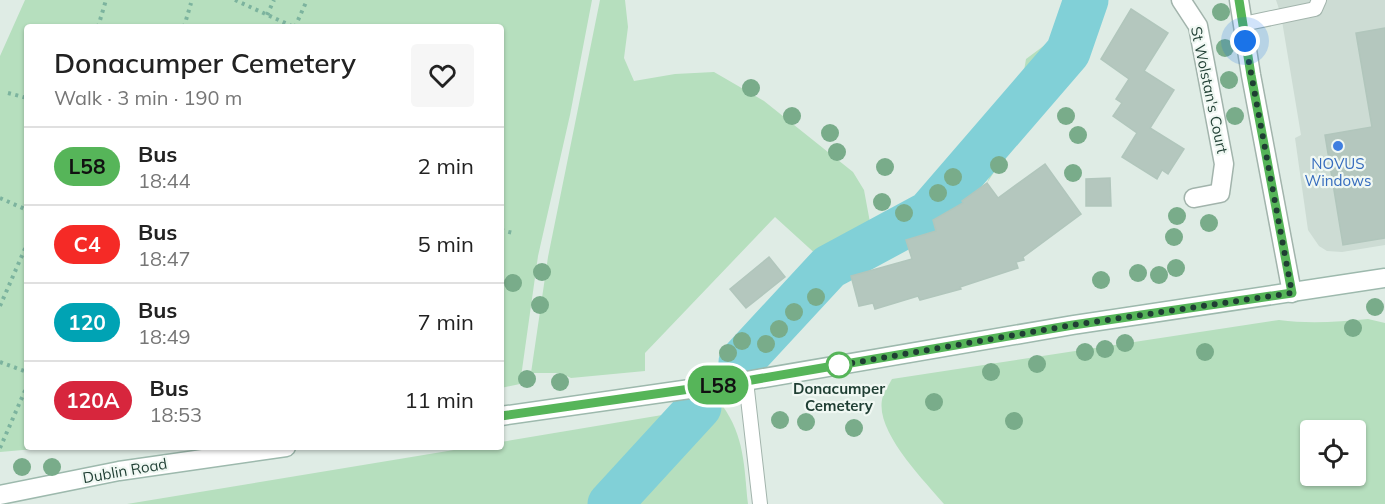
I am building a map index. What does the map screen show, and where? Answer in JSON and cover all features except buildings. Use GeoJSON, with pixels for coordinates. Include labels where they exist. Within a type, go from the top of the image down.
{"type":"FeatureCollection","features":[{"type":"Feature","properties":{"kind":"main road","name":"St Wolstan's Court"},"geometry":{"type":"LineString","coordinates":[[1181,0],[1198,26],[1224,164],[1220,194],[1194,198]]}},
{"type":"Feature","properties":{"kind":"main road"},"geometry":{"type":"LineString","coordinates":[[1239,0],[1292,293]]}},
{"type":"Feature","properties":{"kind":"main road"},"geometry":{"type":"LineString","coordinates":[[504,416],[746,381],[1073,325],[1385,278]]}},
{"type":"Feature","properties":{"kind":"main road","name":"Dublin Road"},"geometry":{"type":"LineString","coordinates":[[0,495],[119,471],[265,450]]}},
{"type":"Feature","properties":{"kind":"lane"},"geometry":{"type":"LineString","coordinates":[[1243,24],[1315,9],[1319,0]]}},
{"type":"Feature","properties":{"kind":"lane"},"geometry":{"type":"LineString","coordinates":[[746,381],[760,504]]}},
{"type":"Feature","properties":{"kind":"path"},"geometry":{"type":"LineString","coordinates":[[99,24],[106,0]]}},
{"type":"Feature","properties":{"kind":"path"},"geometry":{"type":"LineString","coordinates":[[267,15],[273,0]]}},
{"type":"Feature","properties":{"kind":"path"},"geometry":{"type":"LineString","coordinates":[[296,24],[307,0]]}},
{"type":"Feature","properties":{"kind":"path"},"geometry":{"type":"LineString","coordinates":[[239,1],[288,24]]}},
{"type":"Feature","properties":{"kind":"path"},"geometry":{"type":"LineString","coordinates":[[185,24],[191,3]]}},
{"type":"Feature","properties":{"kind":"path"},"geometry":{"type":"LineString","coordinates":[[8,93],[24,97]]}},
{"type":"Feature","properties":{"kind":"path"},"geometry":{"type":"LineString","coordinates":[[0,198],[24,209]]}},
{"type":"Feature","properties":{"kind":"path"},"geometry":{"type":"LineString","coordinates":[[504,231],[513,233]]}},
{"type":"Feature","properties":{"kind":"path"},"geometry":{"type":"LineString","coordinates":[[0,306],[24,251]]}},
{"type":"Feature","properties":{"kind":"path"},"geometry":{"type":"LineString","coordinates":[[0,362],[24,371]]}},
{"type":"Feature","properties":{"kind":"path"},"geometry":{"type":"LineString","coordinates":[[0,448],[24,393]]}},
{"type":"Feature","properties":{"kind":"shaded area"},"geometry":{"type":"Polygon","coordinates":[[[1276,0],[1385,0],[1385,245],[1342,252],[1327,251],[1319,246],[1308,230],[1295,138],[1301,135],[1281,15],[1276,0]]]}},
{"type":"Feature","properties":{"kind":"green space"},"geometry":{"type":"Polygon","coordinates":[[[25,0],[592,0],[570,115],[538,256],[520,384],[504,387],[504,24],[24,24],[24,450],[0,452],[0,56],[25,0]]]}},
{"type":"Feature","properties":{"kind":"green space"},"geometry":{"type":"Polygon","coordinates":[[[600,0],[625,0],[628,27],[624,58],[634,81],[675,74],[714,72],[764,101],[853,172],[864,190],[874,244],[853,258],[830,267],[775,217],[645,353],[645,371],[571,378],[560,373],[531,373],[548,257],[600,0]]]}},
{"type":"Feature","properties":{"kind":"green space"},"geometry":{"type":"Polygon","coordinates":[[[1072,0],[1099,0],[1062,67],[987,183],[1019,100],[1026,59],[1061,33],[1072,0]]]}},
{"type":"Feature","properties":{"kind":"green space"},"geometry":{"type":"Polygon","coordinates":[[[1368,319],[1385,323],[1385,504],[944,504],[913,468],[892,438],[882,409],[883,396],[892,379],[1279,320],[1334,322],[1368,319]]]}},
{"type":"Feature","properties":{"kind":"green space"},"geometry":{"type":"Polygon","coordinates":[[[722,405],[730,417],[739,441],[748,504],[127,504],[454,450],[504,450],[504,441],[722,405]]]}},
{"type":"Feature","properties":{"kind":"waterway"},"geometry":{"type":"LineString","coordinates":[[741,362],[829,267],[929,213],[1068,52],[1086,0]]}},
{"type":"Feature","properties":{"kind":"waterway"},"geometry":{"type":"LineString","coordinates":[[610,504],[699,407]]}},
{"type":"Feature","properties":{"kind":"bus line","name":"L58"},"geometry":{"type":"LineString","coordinates":[[504,416],[746,381],[1073,325],[1292,293],[1239,0]]}},
{"type":"Feature","properties":{"kind":"place","name":"NOVUS Windows"},"geometry":{"type":"Point","coordinates":[1338,146]}},
{"type":"Feature","properties":{"kind":"place","name":"Donacumper Cemetery"},"geometry":{"type":"Point","coordinates":[839,365]}},
{"type":"Feature","properties":{"kind":"route"},"geometry":{"type":"LineString","coordinates":[[839,365],[835,366],[1073,325],[1292,293],[1245,41]]}}]}
